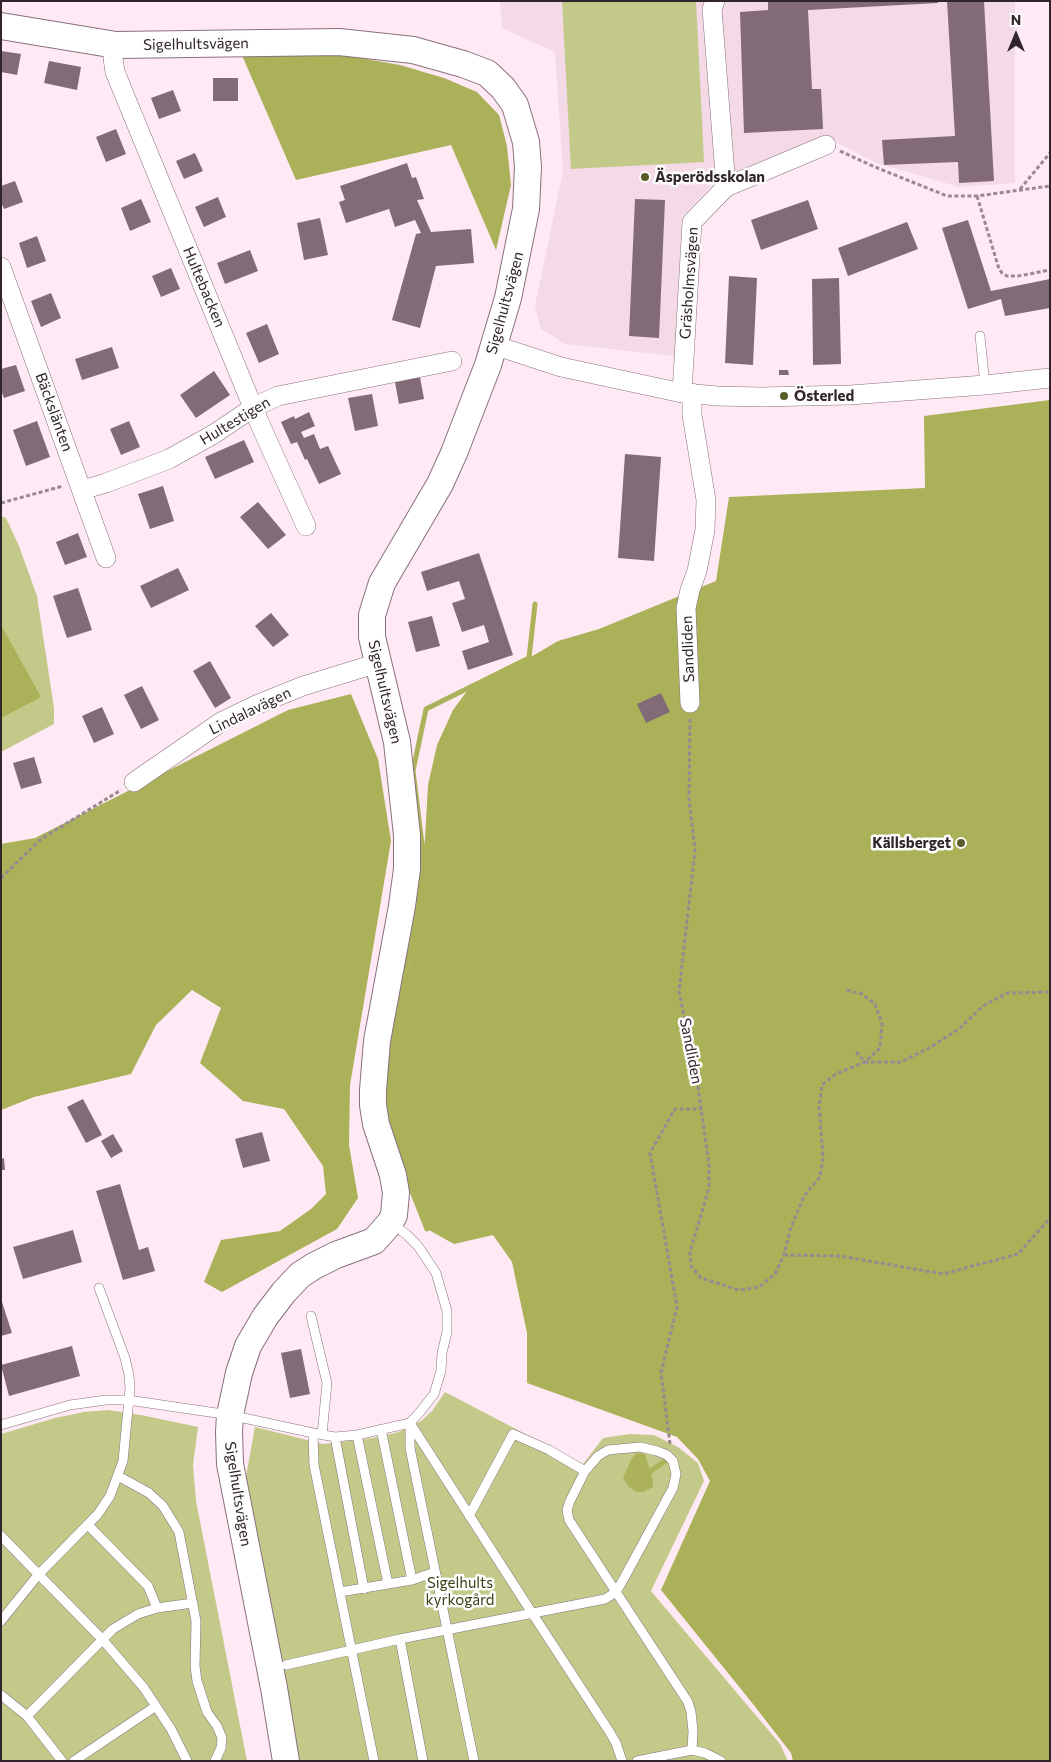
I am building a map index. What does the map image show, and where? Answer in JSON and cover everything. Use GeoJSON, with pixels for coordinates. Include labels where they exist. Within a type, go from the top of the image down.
{"type":"FeatureCollection","features":[{"type":"Feature","properties":{"kind":"street"},"geometry":{"type":"LineString","coordinates":[[715,1],[712,9],[726,187]]}},
{"type":"Feature","properties":{"kind":"street","name":"Sigelhultsvägen"},"geometry":{"type":"LineString","coordinates":[[1,26],[116,45],[339,42],[413,50],[487,73],[503,88],[515,105],[526,142],[528,166],[526,209],[519,252],[494,345],[454,453],[440,484],[382,583],[374,602],[371,627],[397,742],[407,835],[407,869],[377,1041],[373,1090],[376,1124],[392,1175],[396,1194],[396,1206],[390,1223],[374,1241],[336,1255],[314,1266],[300,1276],[284,1292],[265,1317],[248,1346],[239,1373],[230,1415],[230,1464],[274,1688],[286,1761]]}},
{"type":"Feature","properties":{"kind":"street","name":"Hultebacken"},"geometry":{"type":"LineString","coordinates":[[116,45],[113,58],[115,72],[254,407],[306,526]]}},
{"type":"Feature","properties":{"kind":"street","name":"Gräsholmsvägen"},"geometry":{"type":"LineString","coordinates":[[687,393],[692,222],[726,187],[826,145]]}},
{"type":"Feature","properties":{"kind":"street","name":"Bäckslänten"},"geometry":{"type":"LineString","coordinates":[[1,267],[106,558]]}},
{"type":"Feature","properties":{"kind":"street"},"geometry":{"type":"LineString","coordinates":[[494,345],[561,367],[687,393],[761,397],[850,395],[1050,378]]}},
{"type":"Feature","properties":{"kind":"street","name":"Hultestigen"},"geometry":{"type":"LineString","coordinates":[[81,486],[106,483],[169,458],[214,434],[254,407],[278,396],[452,361]]}},
{"type":"Feature","properties":{"kind":"street","name":"Sandliden"},"geometry":{"type":"LineString","coordinates":[[687,393],[706,500],[705,530],[697,572],[686,608],[690,703]]}},
{"type":"Feature","properties":{"kind":"street","name":"Lindalavägen"},"geometry":{"type":"LineString","coordinates":[[134,782],[221,722],[256,705],[302,686],[378,664]]}},
{"type":"Feature","properties":{"kind":"lane"},"geometry":{"type":"LineString","coordinates":[[980,336],[985,385]]}},
{"type":"Feature","properties":{"kind":"lane"},"geometry":{"type":"LineString","coordinates":[[1,1425],[70,1405],[106,1400],[128,1400],[230,1415],[335,1437],[357,1435],[410,1422],[434,1394],[441,1371],[442,1353],[447,1332],[447,1311],[436,1273],[418,1246],[406,1234],[390,1223]]}},
{"type":"Feature","properties":{"kind":"lane"},"geometry":{"type":"LineString","coordinates":[[1,1622],[38,1575],[98,1514],[110,1496],[123,1461],[130,1388],[129,1375],[125,1358],[99,1288]]}},
{"type":"Feature","properties":{"kind":"lane"},"geometry":{"type":"LineString","coordinates":[[311,1316],[327,1383],[314,1465],[374,1761]]}},
{"type":"Feature","properties":{"kind":"lane"},"geometry":{"type":"LineString","coordinates":[[410,1422],[532,1614],[610,1731],[622,1761]]}},
{"type":"Feature","properties":{"kind":"lane"},"geometry":{"type":"LineString","coordinates":[[410,1422],[410,1448],[474,1761]]}},
{"type":"Feature","properties":{"kind":"lane"},"geometry":{"type":"LineString","coordinates":[[381,1429],[412,1580]]}},
{"type":"Feature","properties":{"kind":"lane"},"geometry":{"type":"LineString","coordinates":[[469,1516],[513,1434],[549,1450],[585,1471]]}},
{"type":"Feature","properties":{"kind":"lane"},"geometry":{"type":"LineString","coordinates":[[357,1435],[388,1584]]}},
{"type":"Feature","properties":{"kind":"lane"},"geometry":{"type":"LineString","coordinates":[[335,1437],[364,1589]]}},
{"type":"Feature","properties":{"kind":"lane"},"geometry":{"type":"LineString","coordinates":[[286,1664],[400,1639],[605,1599],[616,1592],[673,1488],[676,1474],[673,1461],[667,1455],[657,1450],[640,1447],[616,1448],[598,1456],[585,1471],[567,1510],[569,1520],[616,1592],[688,1702],[693,1731],[692,1750]]}},
{"type":"Feature","properties":{"kind":"lane"},"geometry":{"type":"LineString","coordinates":[[118,1476],[149,1493],[172,1517],[179,1532],[194,1603],[197,1681],[207,1712],[217,1726],[222,1738],[221,1748],[215,1761]]}},
{"type":"Feature","properties":{"kind":"lane"},"geometry":{"type":"LineString","coordinates":[[88,1525],[148,1586],[157,1608]]}},
{"type":"Feature","properties":{"kind":"lane"},"geometry":{"type":"LineString","coordinates":[[1,1536],[102,1639],[131,1672],[171,1729],[187,1761]]}},
{"type":"Feature","properties":{"kind":"lane"},"geometry":{"type":"LineString","coordinates":[[340,1592],[412,1580],[435,1572]]}},
{"type":"Feature","properties":{"kind":"lane"},"geometry":{"type":"LineString","coordinates":[[27,1716],[113,1629],[138,1614],[157,1608],[194,1603]]}},
{"type":"Feature","properties":{"kind":"lane"},"geometry":{"type":"LineString","coordinates":[[400,1639],[423,1761]]}},
{"type":"Feature","properties":{"kind":"lane"},"geometry":{"type":"LineString","coordinates":[[1,1695],[27,1716],[62,1761]]}},
{"type":"Feature","properties":{"kind":"lane"},"geometry":{"type":"LineString","coordinates":[[74,1761],[156,1706]]}},
{"type":"Feature","properties":{"kind":"lane"},"geometry":{"type":"LineString","coordinates":[[637,1761],[692,1750],[705,1753],[721,1761]]}},
{"type":"Feature","properties":{"kind":"path"},"geometry":{"type":"LineString","coordinates":[[826,145],[947,196],[977,196],[1050,186]]}},
{"type":"Feature","properties":{"kind":"path"},"geometry":{"type":"LineString","coordinates":[[1019,189],[1050,153]]}},
{"type":"Feature","properties":{"kind":"path"},"geometry":{"type":"LineString","coordinates":[[977,196],[999,269],[1002,273],[1007,276],[1018,276],[1050,270]]}},
{"type":"Feature","properties":{"kind":"path"},"geometry":{"type":"LineString","coordinates":[[1,503],[81,486]]}},
{"type":"Feature","properties":{"kind":"path","name":"Sandliden"},"geometry":{"type":"LineString","coordinates":[[690,703],[689,799],[694,850],[679,992],[695,1066],[709,1166],[709,1188],[690,1252],[691,1266],[701,1278],[739,1290],[759,1287],[774,1274],[784,1255],[790,1230],[804,1196],[820,1177],[824,1157],[819,1106],[822,1085],[836,1074],[865,1062],[880,1048],[882,1024],[875,1004],[862,994],[846,990]]}},
{"type":"Feature","properties":{"kind":"path"},"geometry":{"type":"LineString","coordinates":[[1,878],[41,838],[134,782]]}},
{"type":"Feature","properties":{"kind":"path"},"geometry":{"type":"LineString","coordinates":[[856,1052],[865,1062],[900,1062],[931,1048],[960,1028],[983,1006],[1007,993],[1050,992]]}},
{"type":"Feature","properties":{"kind":"path"},"geometry":{"type":"LineString","coordinates":[[667,1455],[670,1448],[661,1373],[677,1307],[650,1153],[675,1109],[702,1109]]}},
{"type":"Feature","properties":{"kind":"path"},"geometry":{"type":"LineString","coordinates":[[784,1255],[840,1256],[943,1274],[1018,1254],[1050,1218]]}},
{"type":"Feature","properties":{"kind":"shaded area","name":"Äsperödsskolan"},"geometry":{"type":"Polygon","coordinates":[[[500,1],[1015,1],[1015,183],[959,187],[876,163],[824,136],[714,183],[682,216],[675,356],[565,344],[541,329],[535,306],[563,171],[555,52],[502,28],[500,1]]]}},
{"type":"Feature","properties":{"kind":"shaded area"},"geometry":{"type":"Polygon","coordinates":[[[241,53],[344,55],[400,65],[444,78],[477,92],[499,115],[507,146],[511,185],[496,250],[451,145],[296,180],[241,53]]]}},
{"type":"Feature","properties":{"kind":"shaded area"},"geometry":{"type":"Polygon","coordinates":[[[1050,400],[1050,1761],[793,1761],[791,1753],[661,1590],[710,1481],[698,1459],[677,1437],[527,1383],[527,1333],[512,1262],[493,1235],[454,1244],[427,1229],[388,1136],[380,1105],[383,1059],[410,961],[425,839],[428,785],[437,745],[453,710],[470,687],[512,668],[558,641],[599,629],[716,581],[729,497],[925,488],[924,416],[1050,400]]]}},
{"type":"Feature","properties":{"kind":"shaded area"},"geometry":{"type":"Polygon","coordinates":[[[1,625],[41,697],[1,718],[1,625]]]}},
{"type":"Feature","properties":{"kind":"shaded area"},"geometry":{"type":"Polygon","coordinates":[[[351,694],[378,759],[391,841],[350,1085],[349,1145],[358,1198],[337,1229],[222,1292],[204,1282],[221,1240],[280,1231],[311,1209],[326,1194],[323,1166],[284,1109],[243,1101],[200,1063],[221,1008],[192,990],[156,1025],[131,1074],[34,1097],[1,1110],[1,844],[35,838],[288,710],[351,694]]]}},
{"type":"Feature","properties":{"kind":"shaded area"},"geometry":{"type":"Polygon","coordinates":[[[636,1453],[645,1454],[653,1480],[653,1487],[643,1492],[637,1492],[629,1487],[623,1478],[636,1453]]]}},
{"type":"Feature","properties":{"kind":"green space"},"geometry":{"type":"Polygon","coordinates":[[[562,1],[696,1],[704,162],[571,169],[562,1]]]}},
{"type":"Feature","properties":{"kind":"green space"},"geometry":{"type":"Polygon","coordinates":[[[1,516],[6,518],[19,546],[37,596],[54,708],[54,724],[1,752],[1,516]]]}},
{"type":"Feature","properties":{"kind":"green space","name":"Sigelhults kyrkogård"},"geometry":{"type":"Polygon","coordinates":[[[445,1392],[583,1464],[603,1438],[630,1434],[654,1435],[678,1447],[698,1463],[704,1481],[651,1591],[780,1744],[788,1761],[298,1761],[247,1495],[246,1476],[255,1427],[323,1444],[373,1438],[399,1432],[421,1421],[432,1411],[445,1392]]]}},
{"type":"Feature","properties":{"kind":"green space"},"geometry":{"type":"Polygon","coordinates":[[[108,1410],[198,1427],[193,1465],[196,1501],[247,1761],[1,1761],[1,1434],[55,1418],[84,1412],[108,1410]]]}},
{"type":"Feature","properties":{"kind":"building"},"geometry":{"type":"Polygon","coordinates":[[[768,1],[938,1],[938,3],[808,10],[812,89],[821,89],[823,129],[744,133],[740,12],[768,10],[768,1]]]}},
{"type":"Feature","properties":{"kind":"building"},"geometry":{"type":"Polygon","coordinates":[[[947,1],[984,1],[994,181],[959,183],[958,162],[884,165],[882,140],[955,136],[947,1]]]}},
{"type":"Feature","properties":{"kind":"building"},"geometry":{"type":"Polygon","coordinates":[[[1,51],[21,54],[17,75],[1,72],[1,51]]]}},
{"type":"Feature","properties":{"kind":"building"},"geometry":{"type":"Polygon","coordinates":[[[49,61],[81,67],[77,90],[44,83],[49,61]]]}},
{"type":"Feature","properties":{"kind":"building"},"geometry":{"type":"Polygon","coordinates":[[[213,78],[238,78],[238,101],[213,101],[213,78]]]}},
{"type":"Feature","properties":{"kind":"building"},"geometry":{"type":"Polygon","coordinates":[[[173,90],[181,111],[159,119],[151,98],[173,90]]]}},
{"type":"Feature","properties":{"kind":"building"},"geometry":{"type":"Polygon","coordinates":[[[116,129],[126,154],[106,162],[96,137],[116,129]]]}},
{"type":"Feature","properties":{"kind":"building"},"geometry":{"type":"Polygon","coordinates":[[[195,153],[203,171],[184,179],[176,161],[195,153]]]}},
{"type":"Feature","properties":{"kind":"building"},"geometry":{"type":"Polygon","coordinates":[[[407,163],[412,178],[416,177],[424,199],[417,200],[431,232],[471,229],[474,263],[436,266],[420,328],[392,320],[416,234],[421,233],[415,220],[395,227],[389,209],[346,223],[339,202],[345,200],[340,186],[407,163]]]}},
{"type":"Feature","properties":{"kind":"building"},"geometry":{"type":"Polygon","coordinates":[[[15,181],[23,202],[4,209],[1,202],[1,186],[15,181]]]}},
{"type":"Feature","properties":{"kind":"building"},"geometry":{"type":"Polygon","coordinates":[[[218,197],[226,217],[204,227],[195,207],[218,197]]]}},
{"type":"Feature","properties":{"kind":"building"},"geometry":{"type":"Polygon","coordinates":[[[141,199],[151,222],[130,231],[121,208],[141,199]]]}},
{"type":"Feature","properties":{"kind":"building"},"geometry":{"type":"Polygon","coordinates":[[[635,199],[665,200],[659,338],[629,336],[635,199]]]}},
{"type":"Feature","properties":{"kind":"building"},"geometry":{"type":"Polygon","coordinates":[[[808,200],[818,229],[761,250],[751,220],[808,200]]]}},
{"type":"Feature","properties":{"kind":"building"},"geometry":{"type":"Polygon","coordinates":[[[320,218],[328,255],[304,260],[297,223],[320,218]]]}},
{"type":"Feature","properties":{"kind":"building"},"geometry":{"type":"Polygon","coordinates":[[[968,220],[991,291],[1050,279],[1050,308],[1005,316],[1001,299],[968,309],[942,228],[968,220]]]}},
{"type":"Feature","properties":{"kind":"building"},"geometry":{"type":"Polygon","coordinates":[[[907,222],[918,249],[848,276],[838,248],[907,222]]]}},
{"type":"Feature","properties":{"kind":"building"},"geometry":{"type":"Polygon","coordinates":[[[37,236],[46,261],[27,268],[19,243],[37,236]]]}},
{"type":"Feature","properties":{"kind":"building"},"geometry":{"type":"Polygon","coordinates":[[[250,250],[258,271],[225,284],[217,263],[250,250]]]}},
{"type":"Feature","properties":{"kind":"building"},"geometry":{"type":"Polygon","coordinates":[[[171,268],[180,289],[161,297],[152,276],[171,268]]]}},
{"type":"Feature","properties":{"kind":"building"},"geometry":{"type":"Polygon","coordinates":[[[729,276],[757,278],[753,365],[725,363],[729,276]]]}},
{"type":"Feature","properties":{"kind":"building"},"geometry":{"type":"Polygon","coordinates":[[[839,278],[841,364],[813,365],[812,279],[839,278]]]}},
{"type":"Feature","properties":{"kind":"building"},"geometry":{"type":"Polygon","coordinates":[[[51,293],[61,318],[41,327],[31,301],[51,293]]]}},
{"type":"Feature","properties":{"kind":"building"},"geometry":{"type":"Polygon","coordinates":[[[267,324],[279,354],[259,363],[246,333],[267,324]]]}},
{"type":"Feature","properties":{"kind":"building"},"geometry":{"type":"Polygon","coordinates":[[[112,347],[119,368],[82,380],[75,359],[112,347]]]}},
{"type":"Feature","properties":{"kind":"building"},"geometry":{"type":"Polygon","coordinates":[[[16,365],[25,391],[4,398],[1,390],[1,369],[16,365]]]}},
{"type":"Feature","properties":{"kind":"building"},"geometry":{"type":"Polygon","coordinates":[[[779,370],[788,370],[789,375],[779,375],[779,370]]]}},
{"type":"Feature","properties":{"kind":"building"},"geometry":{"type":"Polygon","coordinates":[[[214,371],[230,395],[196,418],[180,395],[214,371]]]}},
{"type":"Feature","properties":{"kind":"building"},"geometry":{"type":"Polygon","coordinates":[[[420,377],[424,399],[399,404],[395,382],[420,377]]]}},
{"type":"Feature","properties":{"kind":"building"},"geometry":{"type":"Polygon","coordinates":[[[372,394],[378,426],[355,431],[348,398],[372,394]]]}},
{"type":"Feature","properties":{"kind":"building"},"geometry":{"type":"Polygon","coordinates":[[[309,412],[315,426],[301,432],[304,438],[314,434],[320,449],[328,446],[341,474],[319,484],[297,442],[291,444],[281,422],[294,416],[295,419],[309,412]]]}},
{"type":"Feature","properties":{"kind":"building"},"geometry":{"type":"Polygon","coordinates":[[[37,421],[50,457],[26,466],[13,430],[37,421]]]}},
{"type":"Feature","properties":{"kind":"building"},"geometry":{"type":"Polygon","coordinates":[[[129,421],[140,447],[121,455],[110,429],[129,421]]]}},
{"type":"Feature","properties":{"kind":"building"},"geometry":{"type":"Polygon","coordinates":[[[244,440],[254,462],[215,479],[205,457],[244,440]]]}},
{"type":"Feature","properties":{"kind":"building"},"geometry":{"type":"Polygon","coordinates":[[[625,454],[661,457],[654,561],[618,558],[625,454]]]}},
{"type":"Feature","properties":{"kind":"building"},"geometry":{"type":"Polygon","coordinates":[[[163,486],[174,521],[150,529],[138,494],[163,486]]]}},
{"type":"Feature","properties":{"kind":"building"},"geometry":{"type":"Polygon","coordinates":[[[258,502],[286,535],[268,549],[240,517],[258,502]]]}},
{"type":"Feature","properties":{"kind":"building"},"geometry":{"type":"Polygon","coordinates":[[[78,533],[87,557],[65,565],[56,542],[78,533]]]}},
{"type":"Feature","properties":{"kind":"building"},"geometry":{"type":"Polygon","coordinates":[[[479,553],[513,655],[468,670],[462,651],[489,642],[484,625],[462,632],[452,603],[465,599],[459,581],[427,591],[421,572],[479,553]]]}},
{"type":"Feature","properties":{"kind":"building"},"geometry":{"type":"Polygon","coordinates":[[[178,568],[189,590],[151,608],[140,586],[178,568]]]}},
{"type":"Feature","properties":{"kind":"building"},"geometry":{"type":"Polygon","coordinates":[[[78,588],[92,630],[67,638],[53,596],[78,588]]]}},
{"type":"Feature","properties":{"kind":"building"},"geometry":{"type":"Polygon","coordinates":[[[271,613],[289,635],[273,647],[255,626],[271,613]]]}},
{"type":"Feature","properties":{"kind":"building"},"geometry":{"type":"Polygon","coordinates":[[[432,616],[440,646],[416,652],[408,622],[432,616]]]}},
{"type":"Feature","properties":{"kind":"building"},"geometry":{"type":"Polygon","coordinates":[[[210,661],[231,698],[215,708],[193,671],[210,661]]]}},
{"type":"Feature","properties":{"kind":"building"},"geometry":{"type":"Polygon","coordinates":[[[142,686],[159,720],[141,729],[124,695],[142,686]]]}},
{"type":"Feature","properties":{"kind":"building"},"geometry":{"type":"Polygon","coordinates":[[[661,693],[670,712],[646,723],[637,704],[661,693]]]}},
{"type":"Feature","properties":{"kind":"building"},"geometry":{"type":"Polygon","coordinates":[[[102,707],[114,734],[94,743],[82,716],[102,707]]]}},
{"type":"Feature","properties":{"kind":"building"},"geometry":{"type":"Polygon","coordinates":[[[34,757],[42,783],[21,789],[13,763],[34,757]]]}},
{"type":"Feature","properties":{"kind":"building"},"geometry":{"type":"Polygon","coordinates":[[[83,1099],[102,1135],[86,1143],[67,1107],[83,1099]]]}},
{"type":"Feature","properties":{"kind":"building"},"geometry":{"type":"Polygon","coordinates":[[[262,1132],[270,1161],[243,1168],[235,1139],[262,1132]]]}},
{"type":"Feature","properties":{"kind":"building"},"geometry":{"type":"Polygon","coordinates":[[[113,1134],[123,1151],[111,1158],[101,1141],[113,1134]]]}},
{"type":"Feature","properties":{"kind":"building"},"geometry":{"type":"Polygon","coordinates":[[[4,1158],[5,1170],[1,1170],[1,1159],[4,1158]]]}},
{"type":"Feature","properties":{"kind":"building"},"geometry":{"type":"Polygon","coordinates":[[[120,1184],[139,1250],[148,1247],[155,1271],[123,1280],[96,1191],[120,1184]]]}},
{"type":"Feature","properties":{"kind":"building"},"geometry":{"type":"Polygon","coordinates":[[[73,1230],[82,1262],[23,1279],[13,1247],[73,1230]]]}},
{"type":"Feature","properties":{"kind":"building"},"geometry":{"type":"Polygon","coordinates":[[[1,1299],[12,1333],[1,1336],[1,1299]]]}},
{"type":"Feature","properties":{"kind":"building"},"geometry":{"type":"Polygon","coordinates":[[[72,1346],[80,1376],[9,1396],[1,1365],[72,1346]]]}},
{"type":"Feature","properties":{"kind":"building"},"geometry":{"type":"Polygon","coordinates":[[[301,1349],[310,1394],[290,1398],[281,1353],[301,1349]]]}},
{"type":"Feature","properties":{"kind":"waterway"},"geometry":{"type":"LineString","coordinates":[[396,1010],[412,942],[423,852],[413,771],[426,709],[529,658],[535,604]]}},
{"type":"Feature","properties":{"kind":"waterway"},"geometry":{"type":"LineString","coordinates":[[404,1171],[427,1229]]}},
{"type":"Feature","properties":{"kind":"waterway"},"geometry":{"type":"LineString","coordinates":[[689,1442],[753,1392],[795,1376],[857,1364],[913,1321],[957,1292],[1010,1293],[1050,1274]]}},
{"type":"Feature","properties":{"kind":"waterway"},"geometry":{"type":"LineString","coordinates":[[651,1471],[665,1461]]}},
{"type":"Feature","properties":{"kind":"place","name":"Äsperödsskolan"},"geometry":{"type":"Point","coordinates":[645,177]}},
{"type":"Feature","properties":{"kind":"place","name":"Österled"},"geometry":{"type":"Point","coordinates":[784,396]}},
{"type":"Feature","properties":{"kind":"place","name":"Källsberget"},"geometry":{"type":"Point","coordinates":[961,843]}}]}
